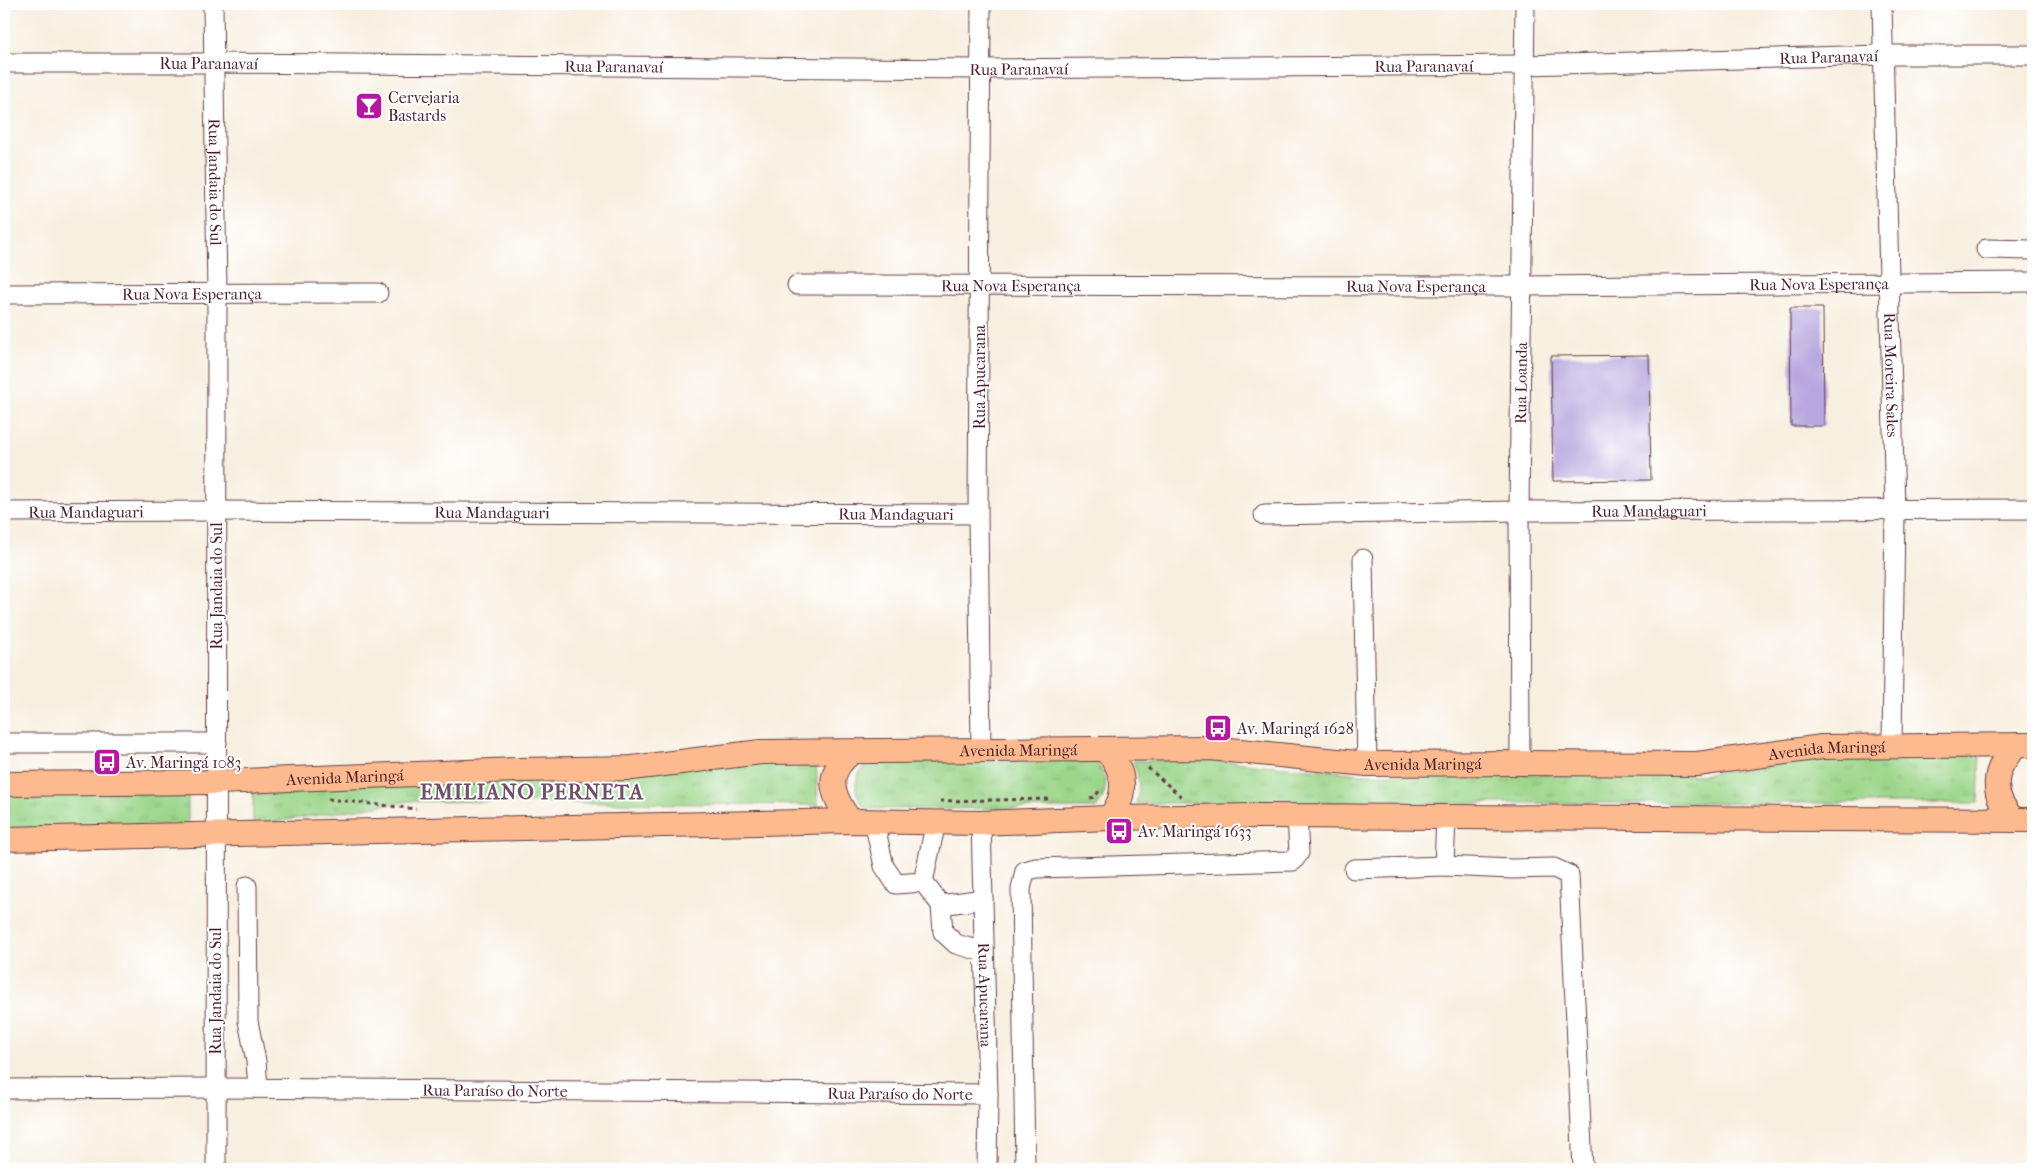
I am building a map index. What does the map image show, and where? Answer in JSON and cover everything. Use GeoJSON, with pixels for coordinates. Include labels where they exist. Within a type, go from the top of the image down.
{"type":"FeatureCollection","features":[{"type":"Feature","properties":{"kind":"main road","name":"Avenida Maringá"},"geometry":{"type":"LineString","coordinates":[[4,784],[217,782],[517,770],[632,768],[761,752],[1210,748],[1367,764],[1697,764],[1822,747],[2026,745]]}},
{"type":"Feature","properties":{"kind":"main road"},"geometry":{"type":"LineString","coordinates":[[2024,820],[2004,810],[1999,800],[1996,782],[1999,767],[2007,755],[2026,745]]}},
{"type":"Feature","properties":{"kind":"main road"},"geometry":{"type":"LineString","coordinates":[[1105,750],[1116,762],[1122,778],[1119,804],[1109,818]]}},
{"type":"Feature","properties":{"kind":"main road"},"geometry":{"type":"LineString","coordinates":[[850,821],[837,802],[833,786],[834,772],[841,760],[852,752]]}},
{"type":"Feature","properties":{"kind":"main road"},"geometry":{"type":"LineString","coordinates":[[4,839],[874,822],[934,812],[981,822],[1109,818],[1297,816],[2024,820]]}},
{"type":"Feature","properties":{"kind":"street","name":"Rua Jandaia do Sul"},"geometry":{"type":"LineString","coordinates":[[213,4],[217,294],[216,1169]]}},
{"type":"Feature","properties":{"kind":"street","name":"Rua Apucarana"},"geometry":{"type":"LineString","coordinates":[[981,4],[978,514],[981,750]]}},
{"type":"Feature","properties":{"kind":"street","name":"Rua Loanda"},"geometry":{"type":"LineString","coordinates":[[1520,763],[1519,511],[1525,4]]}},
{"type":"Feature","properties":{"kind":"street","name":"Rua Moreira Sales"},"geometry":{"type":"LineString","coordinates":[[1882,4],[1895,510],[1892,746]]}},
{"type":"Feature","properties":{"kind":"street","name":"Rua Paranavaí"},"geometry":{"type":"LineString","coordinates":[[4,63],[980,69],[1525,65],[1883,55],[2033,55]]}},
{"type":"Feature","properties":{"kind":"street"},"geometry":{"type":"LineString","coordinates":[[1986,249],[2033,250]]}},
{"type":"Feature","properties":{"kind":"street","name":"Rua Nova Esperança"},"geometry":{"type":"LineString","coordinates":[[797,285],[1522,286],[2033,282]]}},
{"type":"Feature","properties":{"kind":"street","name":"Rua Nova Esperança"},"geometry":{"type":"LineString","coordinates":[[4,294],[378,293]]}},
{"type":"Feature","properties":{"kind":"street","name":"Rua Mandaguari"},"geometry":{"type":"LineString","coordinates":[[1264,515],[1519,511],[2033,509]]}},
{"type":"Feature","properties":{"kind":"street","name":"Rua Mandaguari"},"geometry":{"type":"LineString","coordinates":[[4,512],[978,514]]}},
{"type":"Feature","properties":{"kind":"street"},"geometry":{"type":"LineString","coordinates":[[1363,559],[1367,764]]}},
{"type":"Feature","properties":{"kind":"street"},"geometry":{"type":"LineString","coordinates":[[4,742],[217,743]]}},
{"type":"Feature","properties":{"kind":"street"},"geometry":{"type":"LineString","coordinates":[[934,812],[923,882],[941,905],[943,932],[956,944],[984,952]]}},
{"type":"Feature","properties":{"kind":"street"},"geometry":{"type":"LineString","coordinates":[[1025,1169],[1021,889],[1025,871],[1036,868],[1293,861],[1298,853],[1297,816]]}},
{"type":"Feature","properties":{"kind":"street"},"geometry":{"type":"LineString","coordinates":[[1444,866],[1446,817]]}},
{"type":"Feature","properties":{"kind":"street"},"geometry":{"type":"LineString","coordinates":[[874,822],[884,866],[896,884],[923,882]]}},
{"type":"Feature","properties":{"kind":"street","name":"Rua Apucarana"},"geometry":{"type":"LineString","coordinates":[[981,822],[988,1094],[987,1169]]}},
{"type":"Feature","properties":{"kind":"street"},"geometry":{"type":"LineString","coordinates":[[1354,869],[1444,866],[1512,869],[1554,868],[1569,875],[1583,1169]]}},
{"type":"Feature","properties":{"kind":"street"},"geometry":{"type":"LineString","coordinates":[[247,886],[248,1022],[258,1074],[258,1088]]}},
{"type":"Feature","properties":{"kind":"street"},"geometry":{"type":"LineString","coordinates":[[941,905],[983,899]]}},
{"type":"Feature","properties":{"kind":"street","name":"Rua Paraíso do Norte"},"geometry":{"type":"LineString","coordinates":[[4,1089],[258,1088],[988,1094]]}},
{"type":"Feature","properties":{"kind":"path"},"geometry":{"type":"LineString","coordinates":[[1081,798],[1095,797],[1104,784]]}},
{"type":"Feature","properties":{"kind":"path"},"geometry":{"type":"LineString","coordinates":[[320,798],[423,809]]}},
{"type":"Feature","properties":{"kind":"path"},"geometry":{"type":"LineString","coordinates":[[934,812],[1052,799]]}},
{"type":"Feature","properties":{"kind":"green space"},"geometry":{"type":"Polygon","coordinates":[[[1980,755],[1978,803],[1136,803],[1139,782],[1133,761],[1211,760],[1365,774],[1700,775],[1825,759],[1980,755]]]}},
{"type":"Feature","properties":{"kind":"green space"},"geometry":{"type":"Polygon","coordinates":[[[816,759],[818,805],[411,801],[253,825],[253,791],[761,760],[816,759]]]}},
{"type":"Feature","properties":{"kind":"green space"},"geometry":{"type":"Polygon","coordinates":[[[870,761],[1094,761],[1102,772],[1105,790],[1096,808],[866,809],[858,797],[856,784],[860,772],[870,761]]]}},
{"type":"Feature","properties":{"kind":"green space"},"geometry":{"type":"Polygon","coordinates":[[[188,791],[188,824],[4,828],[4,793],[188,791]]]}},
{"type":"Feature","properties":{"kind":"building"},"geometry":{"type":"Polygon","coordinates":[[[1790,308],[1823,308],[1824,426],[1791,426],[1790,308]]]}},
{"type":"Feature","properties":{"kind":"building"},"geometry":{"type":"Polygon","coordinates":[[[1649,355],[1651,480],[1553,481],[1551,356],[1649,355]]]}},
{"type":"Feature","properties":{"kind":"place","name":"Cervejaria Bastards"},"geometry":{"type":"Point","coordinates":[369,106]}},
{"type":"Feature","properties":{"kind":"place","name":"Av. Maringá 1628"},"geometry":{"type":"Point","coordinates":[1218,728]}},
{"type":"Feature","properties":{"kind":"place","name":"Av. Maringá 1083"},"geometry":{"type":"Point","coordinates":[107,762]}},
{"type":"Feature","properties":{"kind":"place","name":"Av. Maringá 1633"},"geometry":{"type":"Point","coordinates":[1119,831]}},
{"type":"Feature","properties":{"kind":"district","name":"EMILIANO PERNETA"},"geometry":{"type":"Point","coordinates":[532,792]}}]}
